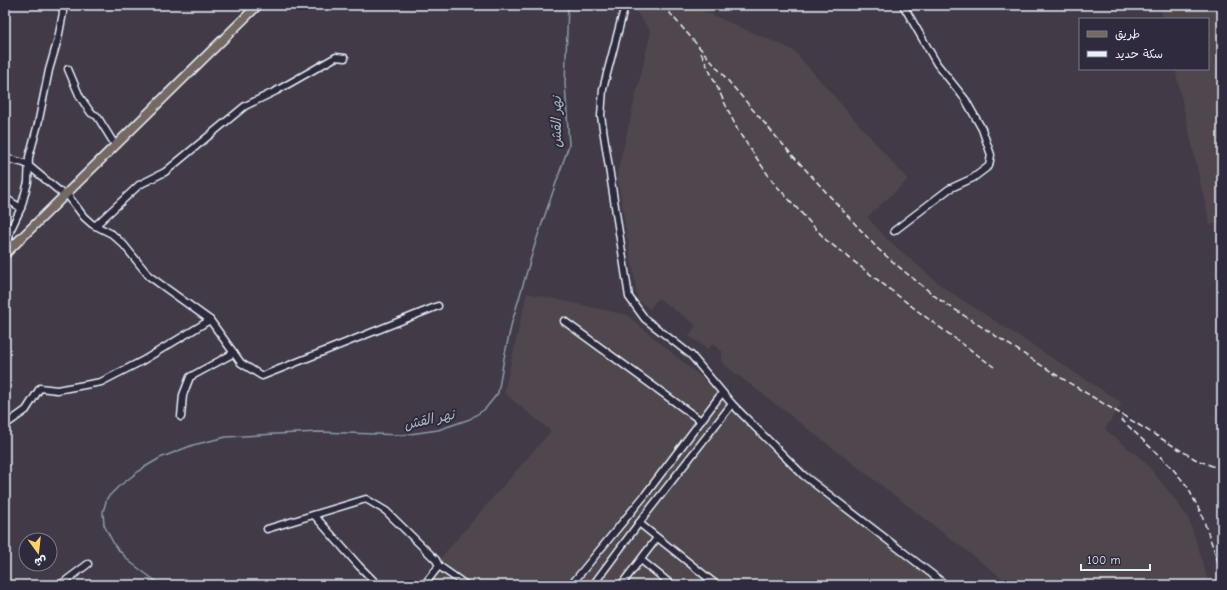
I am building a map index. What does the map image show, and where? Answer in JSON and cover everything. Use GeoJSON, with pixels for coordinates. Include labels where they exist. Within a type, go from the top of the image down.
{"type":"FeatureCollection","features":[{"type":"Feature","properties":{"kind":"main road"},"geometry":{"type":"LineString","coordinates":[[6,253],[258,5]]}},
{"type":"Feature","properties":{"kind":"street"},"geometry":{"type":"LineString","coordinates":[[6,253],[10,230],[21,208],[28,182],[29,157],[38,124],[49,70],[58,39],[63,13],[62,5]]}},
{"type":"Feature","properties":{"kind":"street"},"geometry":{"type":"LineString","coordinates":[[625,5],[603,89],[601,116],[629,297],[645,319],[691,355],[732,404],[803,475],[946,585]]}},
{"type":"Feature","properties":{"kind":"street"},"geometry":{"type":"LineString","coordinates":[[894,231],[949,189],[973,178],[989,166],[991,159],[982,129],[965,99],[937,64],[903,5]]}},
{"type":"Feature","properties":{"kind":"street"},"geometry":{"type":"LineString","coordinates":[[95,226],[139,185],[165,172],[245,106],[276,92],[336,57],[345,58]]}},
{"type":"Feature","properties":{"kind":"street"},"geometry":{"type":"LineString","coordinates":[[68,69],[80,97],[91,113],[97,116],[115,145]]}},
{"type":"Feature","properties":{"kind":"street"},"geometry":{"type":"LineString","coordinates":[[5,158],[24,163],[65,194],[84,217],[95,226],[112,234],[124,245],[149,276],[210,320],[241,363],[262,376],[438,306]]}},
{"type":"Feature","properties":{"kind":"street"},"geometry":{"type":"LineString","coordinates":[[5,198],[21,208]]}},
{"type":"Feature","properties":{"kind":"street"},"geometry":{"type":"LineString","coordinates":[[5,234],[8,240]]}},
{"type":"Feature","properties":{"kind":"street"},"geometry":{"type":"LineString","coordinates":[[5,425],[26,410],[40,388],[57,390],[101,382],[142,361],[210,320]]}},
{"type":"Feature","properties":{"kind":"street"},"geometry":{"type":"LineString","coordinates":[[564,321],[702,421]]}},
{"type":"Feature","properties":{"kind":"street"},"geometry":{"type":"LineString","coordinates":[[182,417],[183,395],[190,377],[234,353]]}},
{"type":"Feature","properties":{"kind":"street"},"geometry":{"type":"LineString","coordinates":[[571,585],[645,495],[722,393]]}},
{"type":"Feature","properties":{"kind":"street"},"geometry":{"type":"LineString","coordinates":[[593,585],[639,523],[732,404]]}},
{"type":"Feature","properties":{"kind":"street"},"geometry":{"type":"LineString","coordinates":[[267,529],[366,499],[386,511],[436,560],[439,566],[466,585]]}},
{"type":"Feature","properties":{"kind":"street"},"geometry":{"type":"LineString","coordinates":[[314,515],[359,566],[378,585]]}},
{"type":"Feature","properties":{"kind":"street"},"geometry":{"type":"LineString","coordinates":[[639,523],[717,585]]}},
{"type":"Feature","properties":{"kind":"street"},"geometry":{"type":"LineString","coordinates":[[621,585],[657,538]]}},
{"type":"Feature","properties":{"kind":"street"},"geometry":{"type":"LineString","coordinates":[[641,560],[672,585]]}},
{"type":"Feature","properties":{"kind":"street"},"geometry":{"type":"LineString","coordinates":[[60,585],[88,564]]}},
{"type":"Feature","properties":{"kind":"street"},"geometry":{"type":"LineString","coordinates":[[424,585],[439,566]]}},
{"type":"Feature","properties":{"kind":"shaded area"},"geometry":{"type":"Polygon","coordinates":[[[638,5],[692,5],[698,9],[793,50],[908,180],[867,217],[887,239],[944,288],[1122,403],[1105,429],[1144,461],[1188,518],[1209,585],[1011,585],[721,362],[721,355],[723,352],[712,344],[708,349],[689,336],[696,325],[658,298],[650,309],[638,300],[617,174],[651,32],[635,10],[638,5]]]}},
{"type":"Feature","properties":{"kind":"shaded area"},"geometry":{"type":"Polygon","coordinates":[[[1160,5],[1222,5],[1222,222],[1210,225],[1175,70],[1209,70],[1209,18],[1163,18],[1160,5]]]}},
{"type":"Feature","properties":{"kind":"shaded area"},"geometry":{"type":"Polygon","coordinates":[[[527,293],[627,315],[715,389],[733,412],[953,585],[417,585],[551,431],[504,393],[527,293]]]}},
{"type":"Feature","properties":{"kind":"waterway","name":"نهر القش"},"geometry":{"type":"LineString","coordinates":[[161,585],[130,562],[115,546],[104,525],[103,512],[107,498],[118,487],[143,468],[160,458],[193,445],[226,437],[319,432],[403,435],[438,430],[470,419],[485,409],[498,393],[512,322],[536,241],[569,145],[565,83],[568,5]]}},
{"type":"Feature","properties":{"kind":"railway"},"geometry":{"type":"LineString","coordinates":[[663,5],[785,147],[878,249],[905,272],[940,300],[1058,376],[1195,459],[1222,470]]}},
{"type":"Feature","properties":{"kind":"railway"},"geometry":{"type":"LineString","coordinates":[[701,53],[738,131],[773,182],[826,240],[923,315],[994,367]]}},
{"type":"Feature","properties":{"kind":"railway"},"geometry":{"type":"LineString","coordinates":[[1121,419],[1172,468],[1187,486],[1201,513],[1213,547],[1219,565],[1221,585]]}}]}
